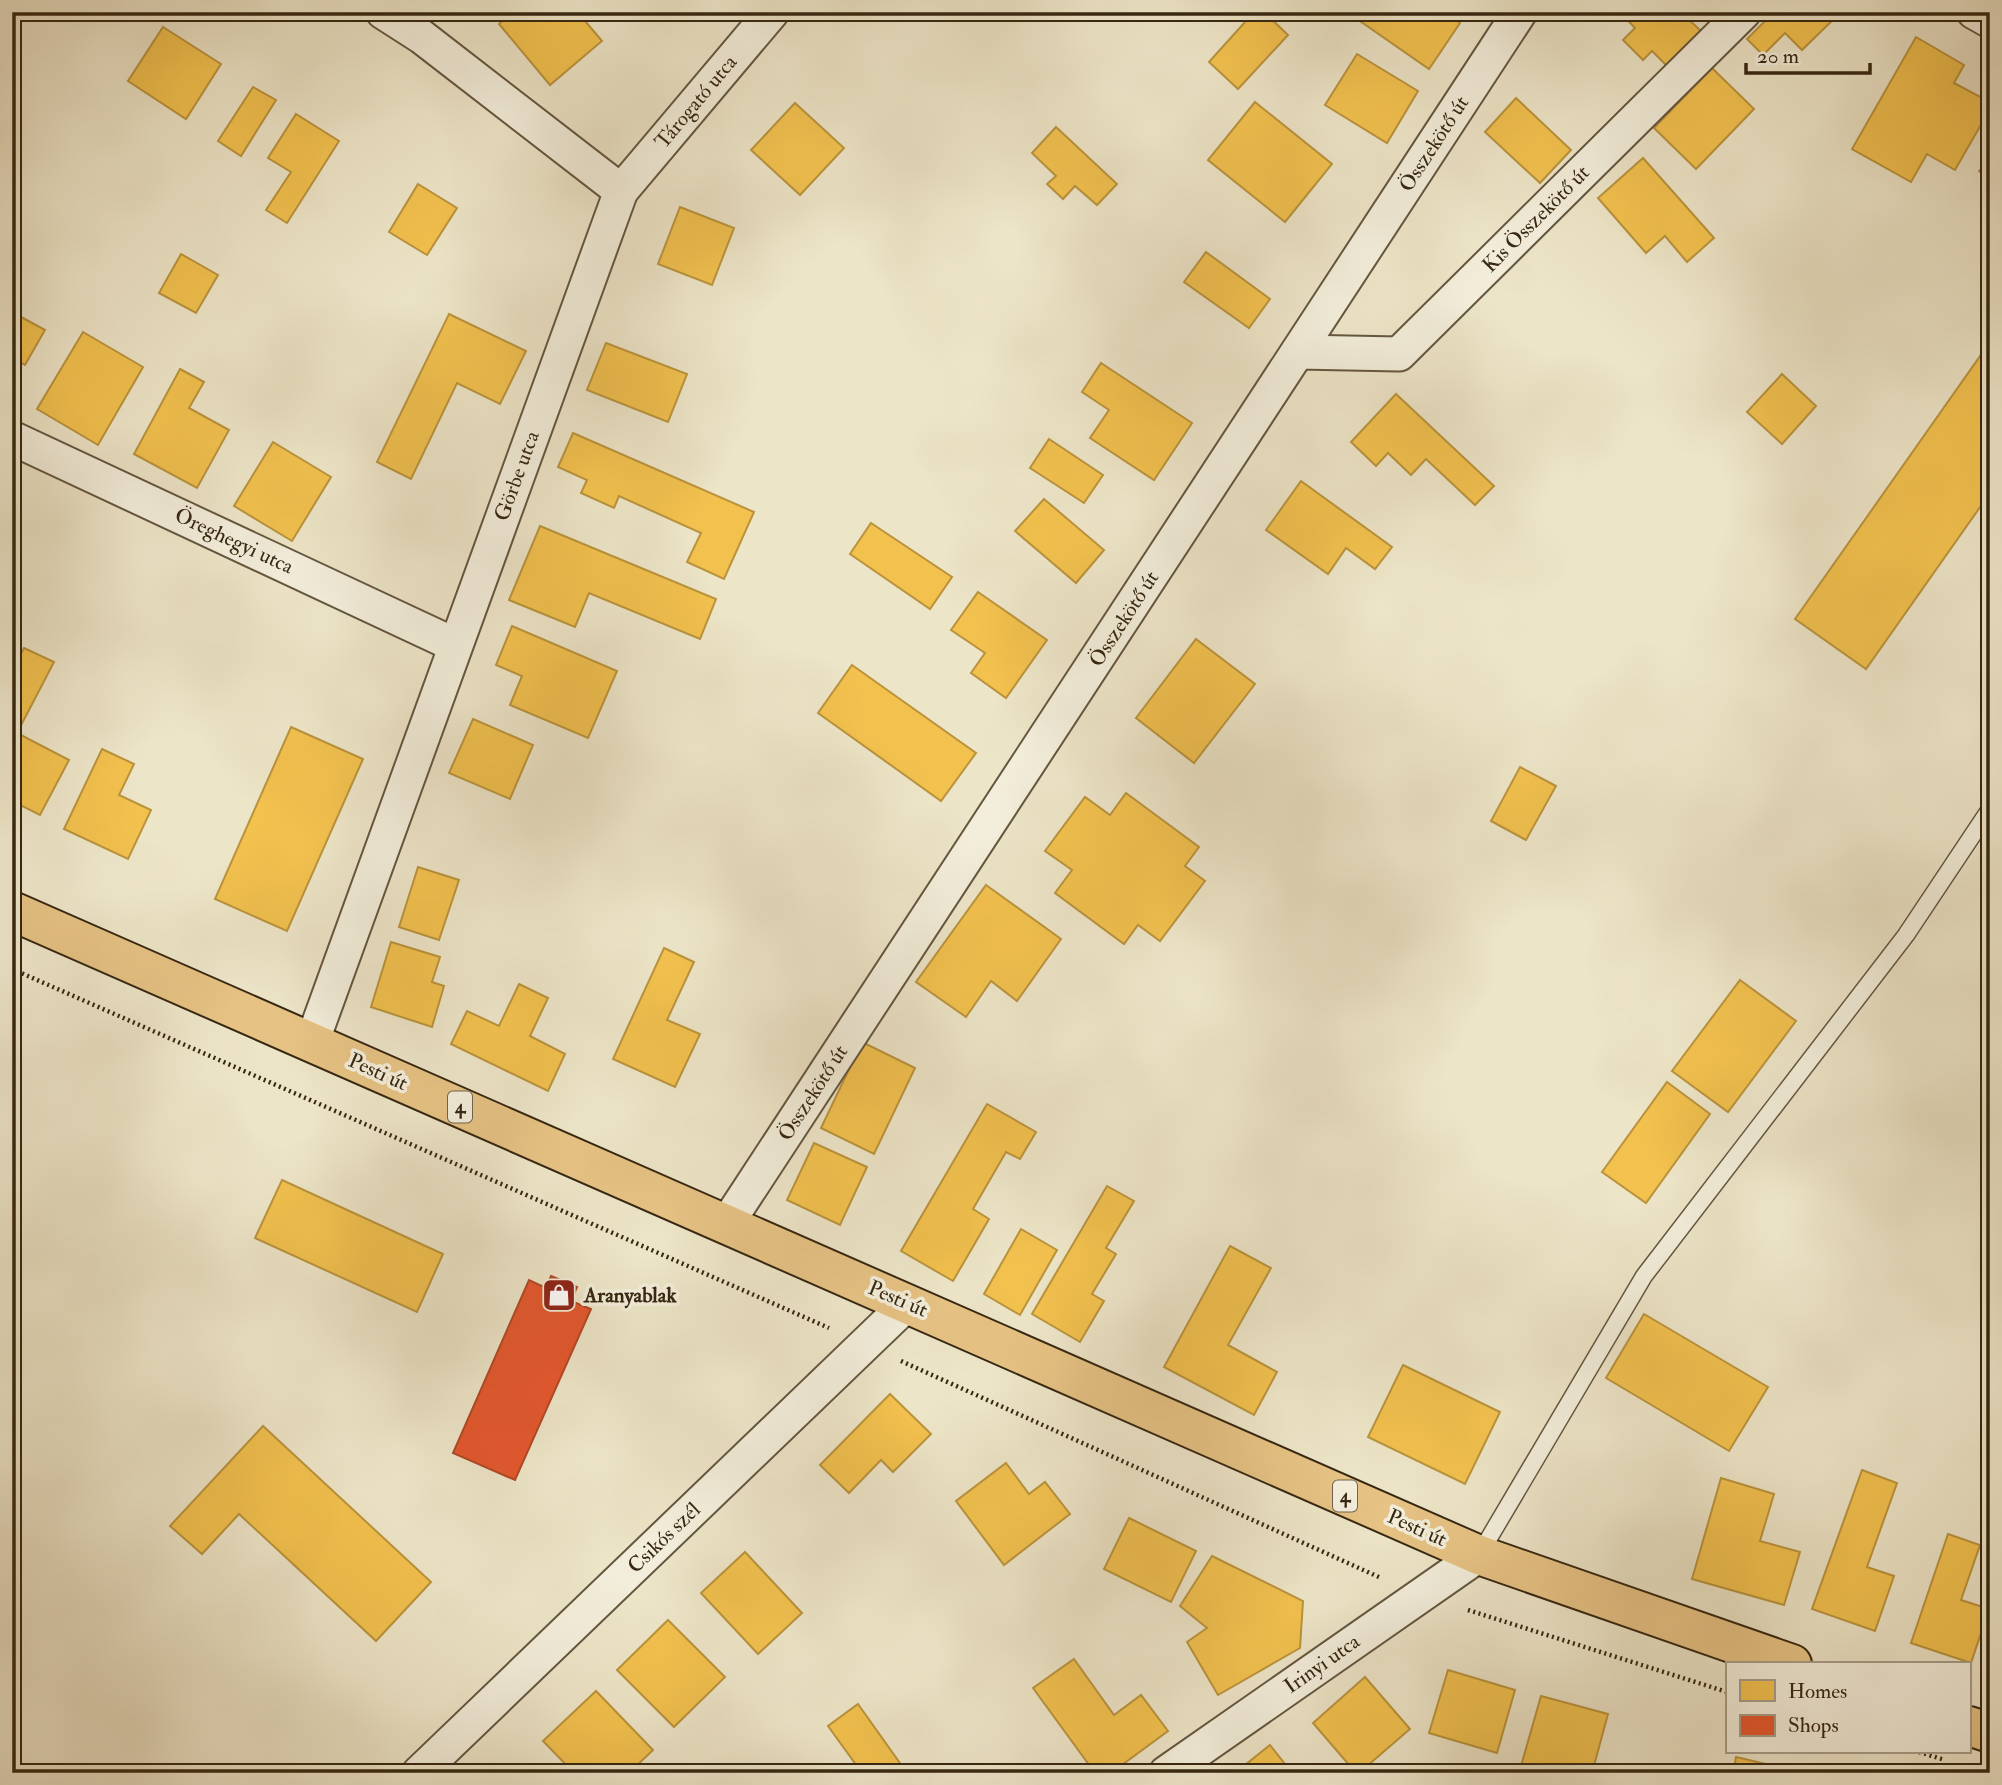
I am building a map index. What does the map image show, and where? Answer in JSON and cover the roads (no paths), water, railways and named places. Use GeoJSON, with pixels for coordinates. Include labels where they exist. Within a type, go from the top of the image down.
{"type":"FeatureCollection","features":[{"type":"Feature","properties":{"kind":"main road","name":"Pesti út"},"geometry":{"type":"LineString","coordinates":[[12,911],[1479,1555],[1786,1662]]}},
{"type":"Feature","properties":{"kind":"main road"},"geometry":{"type":"LineString","coordinates":[[1970,1726],[1990,1733]]}},
{"type":"Feature","properties":{"kind":"street"},"geometry":{"type":"LineString","coordinates":[[383,12],[422,37],[621,191]]}},
{"type":"Feature","properties":{"kind":"street","name":"Tárogató utca"},"geometry":{"type":"LineString","coordinates":[[621,191],[772,12]]}},
{"type":"Feature","properties":{"kind":"street","name":"Összekötő út"},"geometry":{"type":"LineString","coordinates":[[726,1225],[1520,12]]}},
{"type":"Feature","properties":{"kind":"street","name":"Kis Összekötő út"},"geometry":{"type":"LineString","coordinates":[[1298,352],[1399,354],[1744,12]]}},
{"type":"Feature","properties":{"kind":"street"},"geometry":{"type":"LineString","coordinates":[[1974,12],[1990,21]]}},
{"type":"Feature","properties":{"kind":"street","name":"Görbe utca"},"geometry":{"type":"LineString","coordinates":[[312,1042],[621,191]]}},
{"type":"Feature","properties":{"kind":"street","name":"Öreghegyi utca"},"geometry":{"type":"LineString","coordinates":[[12,438],[455,645]]}},
{"type":"Feature","properties":{"kind":"street","name":"Csikós szél"},"geometry":{"type":"LineString","coordinates":[[419,1773],[908,1303]]}},
{"type":"Feature","properties":{"kind":"street","name":"Irinyi utca"},"geometry":{"type":"LineString","coordinates":[[1166,1773],[1479,1555]]}},
{"type":"Feature","properties":{"kind":"lane"},"geometry":{"type":"LineString","coordinates":[[1479,1555],[1644,1276],[1906,935],[1990,809]]}},
{"type":"Feature","properties":{"kind":"place","name":"Aranyablak"},"geometry":{"type":"Point","coordinates":[559,1295]}}]}
